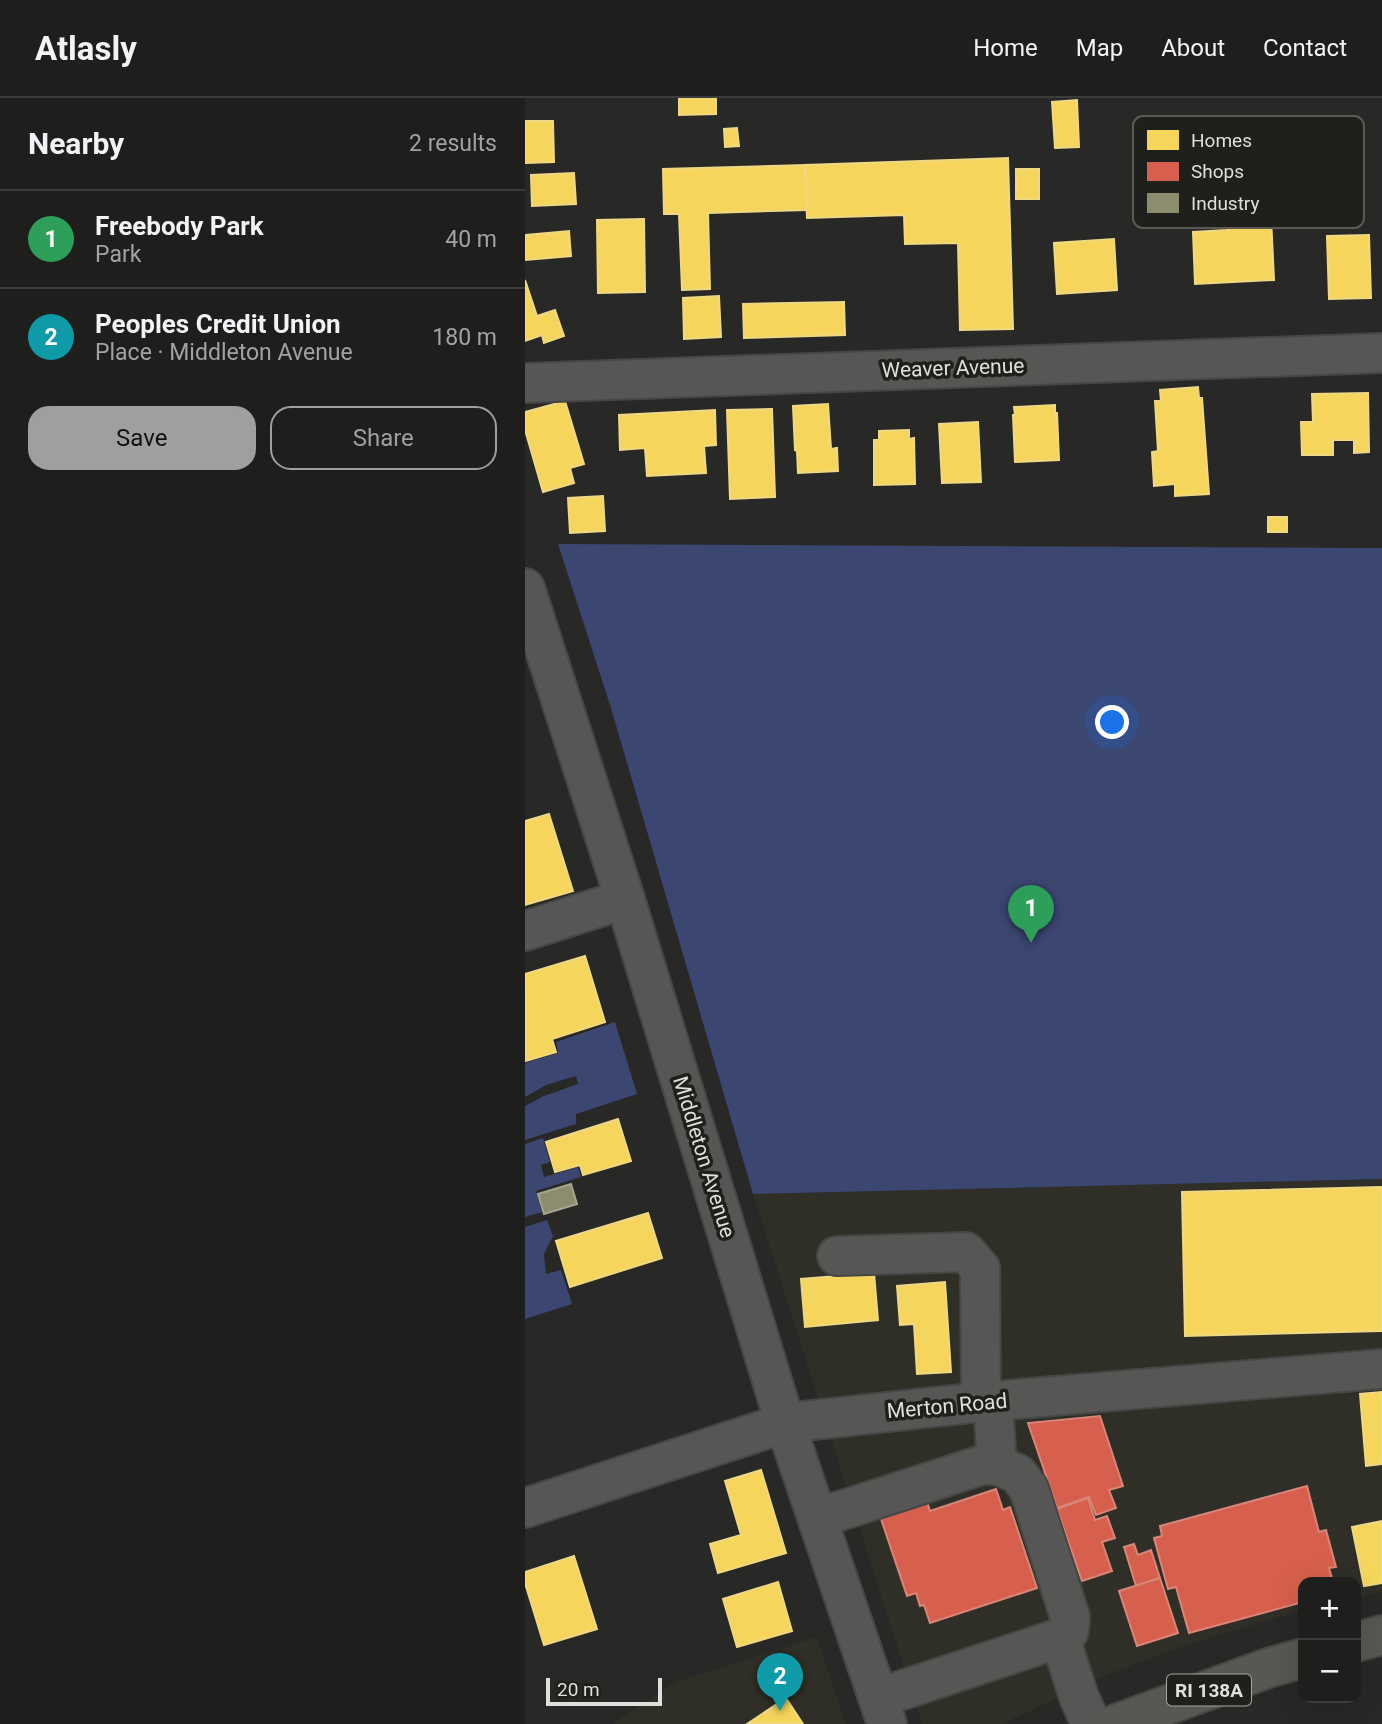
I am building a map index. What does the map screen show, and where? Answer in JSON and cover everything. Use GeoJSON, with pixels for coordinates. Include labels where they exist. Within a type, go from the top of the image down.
{"type":"FeatureCollection","features":[{"type":"Feature","properties":{"kind":"main road"},"geometry":{"type":"LineString","coordinates":[[1361,1641],[1382,1635]]}},
{"type":"Feature","properties":{"kind":"main road","name":"RI 138A"},"geometry":{"type":"LineString","coordinates":[[1116,1724],[1298,1659]]}},
{"type":"Feature","properties":{"kind":"street","name":"Weaver Avenue"},"geometry":{"type":"LineString","coordinates":[[525,383],[1382,353]]}},
{"type":"Feature","properties":{"kind":"street","name":"Middleton Avenue"},"geometry":{"type":"LineString","coordinates":[[525,588],[625,899],[785,1423],[882,1711]]}},
{"type":"Feature","properties":{"kind":"street"},"geometry":{"type":"LineString","coordinates":[[525,931],[625,899]]}},
{"type":"Feature","properties":{"kind":"street"},"geometry":{"type":"LineString","coordinates":[[837,1256],[966,1252],[980,1268],[987,1402],[997,1465]]}},
{"type":"Feature","properties":{"kind":"street","name":"Merton Road"},"geometry":{"type":"LineString","coordinates":[[525,1508],[785,1423],[987,1402],[1382,1369]]}},
{"type":"Feature","properties":{"kind":"street"},"geometry":{"type":"LineString","coordinates":[[818,1518],[982,1465],[997,1465],[1018,1474],[1029,1489],[1070,1617],[1069,1631],[1060,1638],[882,1711]]}},
{"type":"Feature","properties":{"kind":"street"},"geometry":{"type":"LineString","coordinates":[[1060,1638],[1079,1698],[1091,1724]]}},
{"type":"Feature","properties":{"kind":"shaded area"},"geometry":{"type":"Polygon","coordinates":[[[558,544],[1382,548],[1382,1179],[753,1194],[611,708],[558,544]]]}},
{"type":"Feature","properties":{"kind":"shaded area"},"geometry":{"type":"Polygon","coordinates":[[[615,1022],[637,1094],[576,1114],[576,1124],[525,1140],[525,1106],[578,1084],[576,1076],[546,1085],[525,1097],[525,1063],[558,1053],[556,1042],[615,1022]]]}},
{"type":"Feature","properties":{"kind":"shaded area"},"geometry":{"type":"Polygon","coordinates":[[[543,1138],[550,1162],[541,1165],[544,1177],[578,1167],[581,1177],[536,1191],[542,1212],[525,1217],[525,1144],[543,1138]]]}},
{"type":"Feature","properties":{"kind":"shaded area"},"geometry":{"type":"Polygon","coordinates":[[[1382,1179],[1382,1592],[1361,1597],[1361,1577],[1298,1577],[1298,1611],[1186,1645],[1109,1674],[1002,1724],[922,1724],[753,1194],[1382,1179]]]}},
{"type":"Feature","properties":{"kind":"shaded area"},"geometry":{"type":"Polygon","coordinates":[[[547,1220],[553,1236],[544,1254],[546,1274],[561,1270],[572,1304],[525,1319],[525,1227],[547,1220]]]}},
{"type":"Feature","properties":{"kind":"shaded area"},"geometry":{"type":"Polygon","coordinates":[[[817,1637],[846,1724],[613,1724],[676,1682],[817,1637]]]}},
{"type":"Feature","properties":{"kind":"building: Homes"},"geometry":{"type":"Polygon","coordinates":[[[679,98],[716,98],[716,114],[679,115],[679,98]]]}},
{"type":"Feature","properties":{"kind":"building: Homes"},"geometry":{"type":"Polygon","coordinates":[[[1077,100],[1079,147],[1055,148],[1052,102],[1077,100]]]}},
{"type":"Feature","properties":{"kind":"building: Homes"},"geometry":{"type":"Polygon","coordinates":[[[525,121],[553,121],[554,162],[525,163],[525,121]]]}},
{"type":"Feature","properties":{"kind":"building: Homes"},"geometry":{"type":"Polygon","coordinates":[[[737,128],[739,146],[725,147],[724,129],[737,128]]]}},
{"type":"Feature","properties":{"kind":"building: Homes"},"geometry":{"type":"Polygon","coordinates":[[[1008,158],[1013,329],[960,330],[958,243],[905,244],[904,215],[807,218],[805,165],[1008,158]]]}},
{"type":"Feature","properties":{"kind":"building: Homes"},"geometry":{"type":"Polygon","coordinates":[[[805,165],[807,210],[708,213],[710,289],[682,290],[679,214],[664,214],[663,169],[805,165]]]}},
{"type":"Feature","properties":{"kind":"building: Homes"},"geometry":{"type":"Polygon","coordinates":[[[1016,169],[1039,169],[1039,199],[1016,199],[1016,169]]]}},
{"type":"Feature","properties":{"kind":"building: Homes"},"geometry":{"type":"Polygon","coordinates":[[[574,173],[576,204],[532,206],[531,175],[574,173]]]}},
{"type":"Feature","properties":{"kind":"building: Homes"},"geometry":{"type":"Polygon","coordinates":[[[644,219],[645,292],[598,293],[597,220],[644,219]]]}},
{"type":"Feature","properties":{"kind":"building: Homes"},"geometry":{"type":"Polygon","coordinates":[[[1272,228],[1274,280],[1195,284],[1193,232],[1272,228]]]}},
{"type":"Feature","properties":{"kind":"building: Homes"},"geometry":{"type":"Polygon","coordinates":[[[569,231],[571,256],[525,260],[525,235],[569,231]]]}},
{"type":"Feature","properties":{"kind":"building: Homes"},"geometry":{"type":"Polygon","coordinates":[[[1369,235],[1371,298],[1329,299],[1327,236],[1369,235]]]}},
{"type":"Feature","properties":{"kind":"building: Homes"},"geometry":{"type":"Polygon","coordinates":[[[1114,239],[1117,290],[1057,294],[1054,243],[1114,239]]]}},
{"type":"Feature","properties":{"kind":"building: Homes"},"geometry":{"type":"Polygon","coordinates":[[[525,280],[537,316],[555,310],[564,336],[544,343],[542,335],[525,341],[525,280]]]}},
{"type":"Feature","properties":{"kind":"building: Homes"},"geometry":{"type":"Polygon","coordinates":[[[719,296],[721,337],[684,339],[683,298],[719,296]]]}},
{"type":"Feature","properties":{"kind":"building: Homes"},"geometry":{"type":"Polygon","coordinates":[[[844,302],[845,335],[744,338],[743,304],[844,302]]]}},
{"type":"Feature","properties":{"kind":"building: Homes"},"geometry":{"type":"Polygon","coordinates":[[[1198,387],[1199,398],[1202,398],[1209,494],[1175,496],[1175,484],[1154,486],[1152,452],[1158,451],[1155,401],[1161,401],[1160,390],[1198,387]]]}},
{"type":"Feature","properties":{"kind":"building: Homes"},"geometry":{"type":"Polygon","coordinates":[[[1368,393],[1369,452],[1354,453],[1354,440],[1333,440],[1333,455],[1302,455],[1301,422],[1313,422],[1312,394],[1368,393]]]}},
{"type":"Feature","properties":{"kind":"building: Homes"},"geometry":{"type":"Polygon","coordinates":[[[565,401],[584,464],[570,468],[574,483],[543,492],[525,430],[525,412],[565,401]]]}},
{"type":"Feature","properties":{"kind":"building: Homes"},"geometry":{"type":"Polygon","coordinates":[[[828,404],[831,449],[837,448],[838,471],[798,473],[793,406],[828,404]]]}},
{"type":"Feature","properties":{"kind":"building: Homes"},"geometry":{"type":"Polygon","coordinates":[[[1055,405],[1059,460],[1015,462],[1014,407],[1055,405]]]}},
{"type":"Feature","properties":{"kind":"building: Homes"},"geometry":{"type":"Polygon","coordinates":[[[772,409],[775,497],[730,499],[727,410],[772,409]]]}},
{"type":"Feature","properties":{"kind":"building: Homes"},"geometry":{"type":"Polygon","coordinates":[[[715,410],[716,445],[704,446],[706,473],[647,476],[645,448],[620,450],[619,415],[715,410]]]}},
{"type":"Feature","properties":{"kind":"building: Homes"},"geometry":{"type":"Polygon","coordinates":[[[978,422],[981,482],[942,483],[939,424],[978,422]]]}},
{"type":"Feature","properties":{"kind":"building: Homes"},"geometry":{"type":"Polygon","coordinates":[[[909,430],[909,439],[914,438],[915,484],[874,485],[874,440],[879,440],[879,431],[909,430]]]}},
{"type":"Feature","properties":{"kind":"building: Homes"},"geometry":{"type":"Polygon","coordinates":[[[603,496],[605,531],[570,533],[568,498],[603,496]]]}},
{"type":"Feature","properties":{"kind":"building: Homes"},"geometry":{"type":"Polygon","coordinates":[[[1268,517],[1287,517],[1287,532],[1268,532],[1268,517]]]}},
{"type":"Feature","properties":{"kind":"building: Homes"},"geometry":{"type":"Polygon","coordinates":[[[549,814],[573,891],[525,905],[525,821],[549,814]]]}},
{"type":"Feature","properties":{"kind":"building: Homes"},"geometry":{"type":"Polygon","coordinates":[[[585,956],[605,1022],[552,1039],[556,1052],[526,1061],[525,974],[585,956]]]}},
{"type":"Feature","properties":{"kind":"building: Homes"},"geometry":{"type":"Polygon","coordinates":[[[618,1119],[631,1161],[583,1175],[580,1165],[555,1172],[546,1142],[618,1119]]]}},
{"type":"Feature","properties":{"kind":"building: Homes"},"geometry":{"type":"Polygon","coordinates":[[[1382,1187],[1382,1331],[1185,1336],[1182,1192],[1382,1187]]]}},
{"type":"Feature","properties":{"kind":"building: Homes"},"geometry":{"type":"Polygon","coordinates":[[[648,1213],[662,1258],[570,1287],[556,1241],[648,1213]]]}},
{"type":"Feature","properties":{"kind":"building: Homes"},"geometry":{"type":"Polygon","coordinates":[[[874,1273],[878,1320],[805,1327],[801,1279],[874,1273]]]}},
{"type":"Feature","properties":{"kind":"building: Homes"},"geometry":{"type":"Polygon","coordinates":[[[945,1282],[951,1372],[917,1374],[914,1324],[900,1325],[897,1286],[945,1282]]]}},
{"type":"Feature","properties":{"kind":"building: Homes"},"geometry":{"type":"Polygon","coordinates":[[[1382,1392],[1382,1464],[1366,1466],[1360,1394],[1382,1392]]]}},
{"type":"Feature","properties":{"kind":"building: Homes"},"geometry":{"type":"Polygon","coordinates":[[[761,1470],[786,1553],[718,1573],[710,1544],[741,1535],[725,1481],[761,1470]]]}},
{"type":"Feature","properties":{"kind":"building: Homes"},"geometry":{"type":"Polygon","coordinates":[[[1382,1521],[1382,1583],[1364,1586],[1352,1527],[1382,1521]]]}},
{"type":"Feature","properties":{"kind":"building: Homes"},"geometry":{"type":"Polygon","coordinates":[[[574,1556],[597,1629],[544,1645],[525,1583],[525,1572],[574,1556]]]}},
{"type":"Feature","properties":{"kind":"building: Homes"},"geometry":{"type":"Polygon","coordinates":[[[778,1582],[792,1631],[737,1647],[723,1599],[778,1582]]]}},
{"type":"Feature","properties":{"kind":"building: Homes"},"geometry":{"type":"Polygon","coordinates":[[[786,1698],[803,1724],[747,1724],[786,1698]]]}},
{"type":"Feature","properties":{"kind":"building: Shops"},"geometry":{"type":"Polygon","coordinates":[[[1100,1416],[1123,1486],[1109,1490],[1116,1508],[1096,1515],[1089,1497],[1057,1508],[1028,1423],[1100,1416]]]}},
{"type":"Feature","properties":{"kind":"building: Shops"},"geometry":{"type":"Polygon","coordinates":[[[1307,1486],[1319,1532],[1326,1530],[1336,1567],[1329,1568],[1332,1577],[1298,1577],[1298,1603],[1189,1633],[1176,1587],[1168,1589],[1154,1538],[1162,1536],[1160,1526],[1307,1486]]]}},
{"type":"Feature","properties":{"kind":"building: Shops"},"geometry":{"type":"Polygon","coordinates":[[[996,1489],[1003,1510],[1010,1507],[1037,1588],[930,1623],[924,1605],[920,1606],[916,1593],[907,1596],[877,1507],[924,1492],[930,1511],[996,1489]]]}},
{"type":"Feature","properties":{"kind":"building: Shops"},"geometry":{"type":"Polygon","coordinates":[[[1088,1498],[1095,1520],[1107,1516],[1115,1538],[1102,1542],[1112,1571],[1082,1581],[1057,1509],[1088,1498]]]}},
{"type":"Feature","properties":{"kind":"building: Shops"},"geometry":{"type":"Polygon","coordinates":[[[1134,1544],[1138,1555],[1151,1550],[1160,1578],[1136,1586],[1124,1547],[1134,1544]]]}},
{"type":"Feature","properties":{"kind":"building: Shops"},"geometry":{"type":"Polygon","coordinates":[[[1160,1578],[1178,1633],[1137,1646],[1119,1591],[1160,1578]]]}},
{"type":"Feature","properties":{"kind":"building: Industry"},"geometry":{"type":"Polygon","coordinates":[[[571,1184],[577,1204],[544,1214],[538,1194],[571,1184]]]}},
{"type":"Feature","properties":{"kind":"place","name":"Freebody Park"},"geometry":{"type":"Point","coordinates":[1031,943]}},
{"type":"Feature","properties":{"kind":"place","name":"Peoples Credit Union"},"geometry":{"type":"Point","coordinates":[780,1711]}}]}
